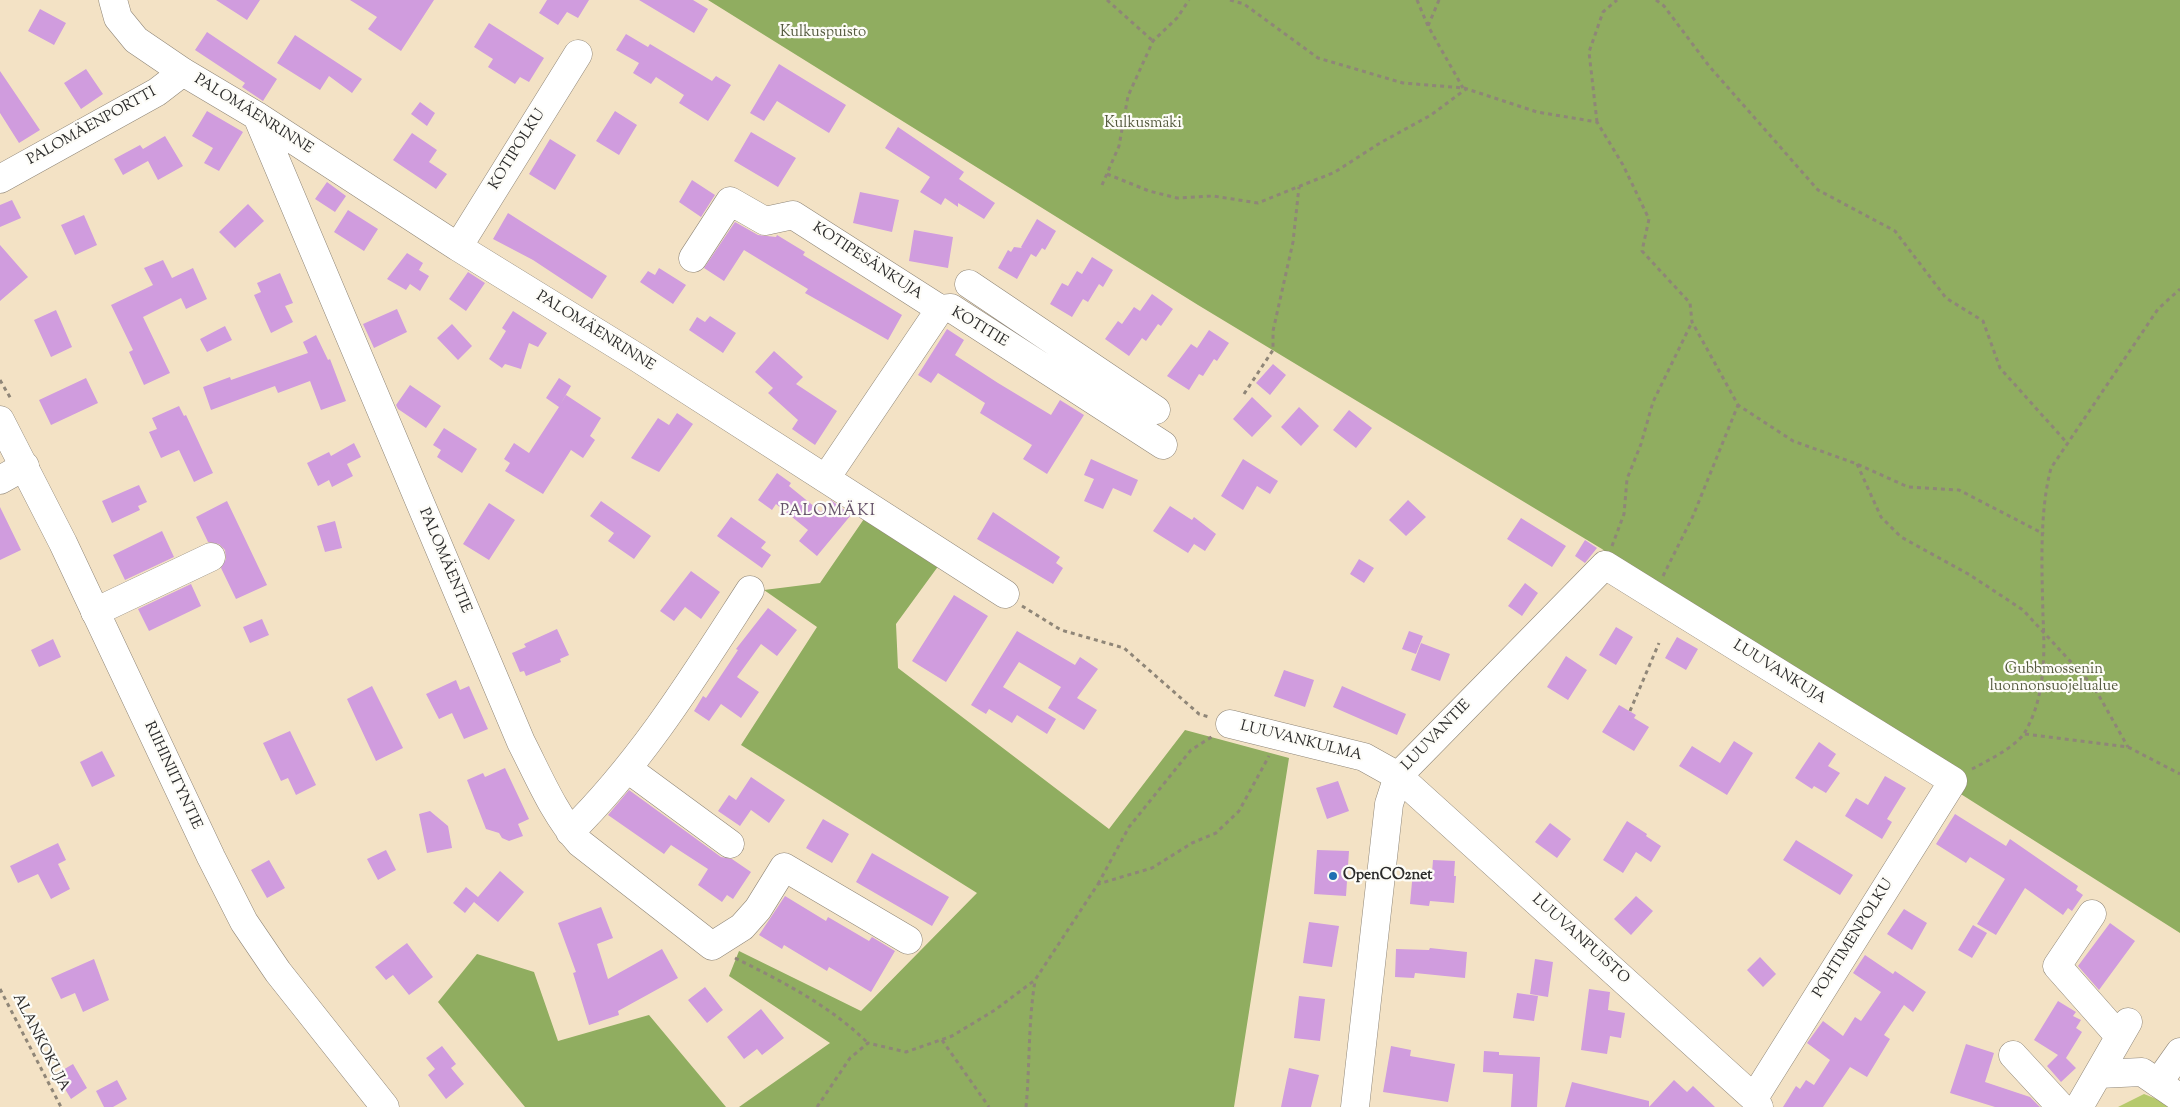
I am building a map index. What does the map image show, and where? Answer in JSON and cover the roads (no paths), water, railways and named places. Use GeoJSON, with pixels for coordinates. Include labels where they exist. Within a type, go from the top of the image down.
{"type":"FeatureCollection","features":[{"type":"Feature","properties":{"kind":"street","name":"PALOMÄENRINNE"},"geometry":{"type":"LineString","coordinates":[[113,0],[118,18],[136,40],[183,72],[257,116],[458,247],[826,478],[1005,594]]}},
{"type":"Feature","properties":{"kind":"street","name":"KOTIPOLKU"},"geometry":{"type":"LineString","coordinates":[[458,247],[578,54]]}},
{"type":"Feature","properties":{"kind":"street","name":"PALOMÄENPORTTI"},"geometry":{"type":"LineString","coordinates":[[0,179],[157,92],[183,72]]}},
{"type":"Feature","properties":{"kind":"street","name":"PALOMÄENTIE"},"geometry":{"type":"LineString","coordinates":[[257,116],[510,716],[554,808],[570,832],[580,843],[712,946],[742,927],[758,909],[784,867],[908,940]]}},
{"type":"Feature","properties":{"kind":"street","name":"KOTIPESÄNKUJA"},"geometry":{"type":"LineString","coordinates":[[693,258],[730,201],[765,221],[794,215],[940,309]]}},
{"type":"Feature","properties":{"kind":"street"},"geometry":{"type":"LineString","coordinates":[[969,284],[1156,410]]}},
{"type":"Feature","properties":{"kind":"street","name":"KOTITIE"},"geometry":{"type":"LineString","coordinates":[[826,478],[940,309],[951,308],[1163,445]]}},
{"type":"Feature","properties":{"kind":"street"},"geometry":{"type":"LineString","coordinates":[[1045,369],[1061,346]]}},
{"type":"Feature","properties":{"kind":"street","name":"RIIHINIITYNTIE"},"geometry":{"type":"LineString","coordinates":[[6,411],[25,466],[211,857],[244,922],[278,972],[385,1107]]}},
{"type":"Feature","properties":{"kind":"street"},"geometry":{"type":"LineString","coordinates":[[0,480],[25,466]]}},
{"type":"Feature","properties":{"kind":"street"},"geometry":{"type":"LineString","coordinates":[[95,612],[211,557]]}},
{"type":"Feature","properties":{"kind":"street","name":"LUUVANKUJA"},"geometry":{"type":"LineString","coordinates":[[1605,565],[1953,781]]}},
{"type":"Feature","properties":{"kind":"street","name":"LUUVANTIE"},"geometry":{"type":"LineString","coordinates":[[1355,1107],[1389,804],[1398,776],[1605,565]]}},
{"type":"Feature","properties":{"kind":"street"},"geometry":{"type":"LineString","coordinates":[[570,832],[628,769],[666,719],[750,590]]}},
{"type":"Feature","properties":{"kind":"street","name":"LUUVANKULMA"},"geometry":{"type":"LineString","coordinates":[[1230,724],[1364,757],[1398,776]]}},
{"type":"Feature","properties":{"kind":"street"},"geometry":{"type":"LineString","coordinates":[[628,769],[730,844]]}},
{"type":"Feature","properties":{"kind":"street","name":"LUUVANPUISTO"},"geometry":{"type":"LineString","coordinates":[[1398,776],[1757,1102]]}},
{"type":"Feature","properties":{"kind":"street","name":"POHTIMENPOLKU"},"geometry":{"type":"LineString","coordinates":[[1757,1102],[1953,781]]}},
{"type":"Feature","properties":{"kind":"street"},"geometry":{"type":"LineString","coordinates":[[2079,1107],[2124,1029],[2057,966],[2092,914]]}},
{"type":"Feature","properties":{"kind":"street"},"geometry":{"type":"LineString","coordinates":[[2158,1083],[2180,1052]]}},
{"type":"Feature","properties":{"kind":"street"},"geometry":{"type":"LineString","coordinates":[[2013,1055],[2061,1107]]}},
{"type":"Feature","properties":{"kind":"street"},"geometry":{"type":"LineString","coordinates":[[2099,1074],[2142,1072],[2180,1098]]}},
{"type":"Feature","properties":{"kind":"place","name":"OpenCO2net"},"geometry":{"type":"Point","coordinates":[1333,876]}},
{"type":"Feature","properties":{"kind":"district","name":"PALOMÄKI"},"geometry":{"type":"Point","coordinates":[828,512]}},
{"type":"Feature","properties":{"kind":"park label","name":"Kulkuspuisto"},"geometry":{"type":"Point","coordinates":[823,33]}},
{"type":"Feature","properties":{"kind":"park label","name":"Kulkusmäki"},"geometry":{"type":"Point","coordinates":[1143,124]}},
{"type":"Feature","properties":{"kind":"park label","name":"Gubbmossenin luonnonsuojelualue"},"geometry":{"type":"Point","coordinates":[2054,678]}}]}
